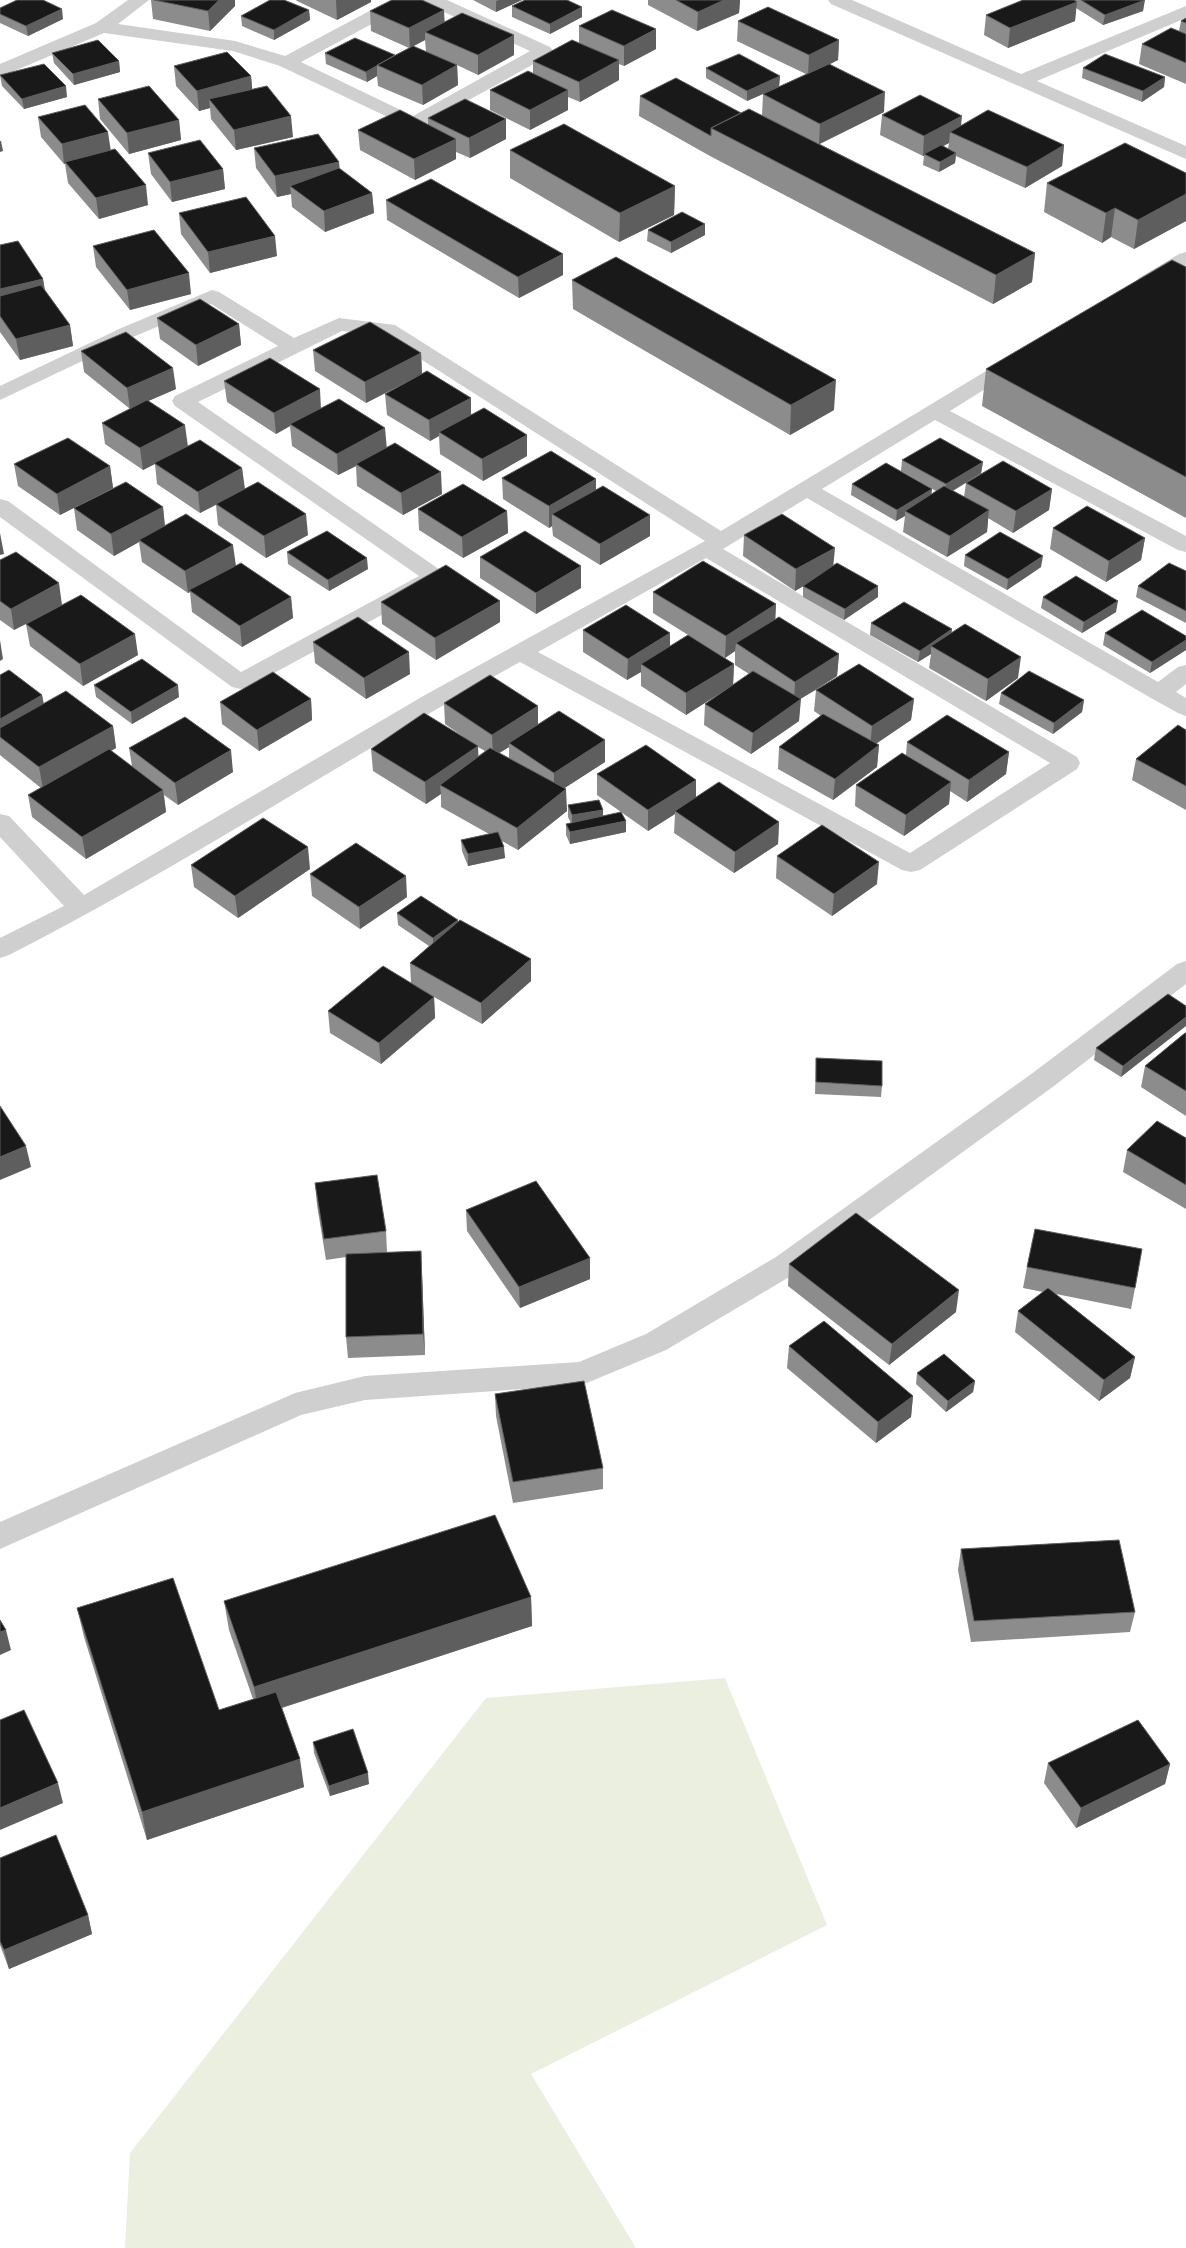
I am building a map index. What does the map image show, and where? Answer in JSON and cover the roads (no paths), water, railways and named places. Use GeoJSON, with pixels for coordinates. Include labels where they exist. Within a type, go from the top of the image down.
{"type":"FeatureCollection","features":[{"type":"Feature","properties":{"kind":"street"},"geometry":{"type":"LineString","coordinates":[[4,64],[102,27],[140,0]]}},
{"type":"Feature","properties":{"kind":"street"},"geometry":{"type":"LineString","coordinates":[[286,62],[403,0]]}},
{"type":"Feature","properties":{"kind":"street"},"geometry":{"type":"LineString","coordinates":[[102,27],[235,46],[286,62],[413,123],[544,51],[432,0]]}},
{"type":"Feature","properties":{"kind":"street"},"geometry":{"type":"LineString","coordinates":[[837,0],[1186,153]]}},
{"type":"Feature","properties":{"kind":"street"},"geometry":{"type":"LineString","coordinates":[[1020,80],[1186,11]]}},
{"type":"Feature","properties":{"kind":"street"},"geometry":{"type":"LineString","coordinates":[[1127,293],[1186,258]]}},
{"type":"Feature","properties":{"kind":"street"},"geometry":{"type":"LineString","coordinates":[[4,385],[212,296],[293,346]]}},
{"type":"Feature","properties":{"kind":"street"},"geometry":{"type":"LineString","coordinates":[[0,506],[240,682],[435,577],[183,401],[339,324],[388,329],[714,545],[1068,763],[911,864],[520,652]]}},
{"type":"Feature","properties":{"kind":"street"},"geometry":{"type":"LineString","coordinates":[[0,949],[81,908],[432,700],[714,545],[1035,350]]}},
{"type":"Feature","properties":{"kind":"street"},"geometry":{"type":"LineString","coordinates":[[934,411],[1186,545]]}},
{"type":"Feature","properties":{"kind":"street"},"geometry":{"type":"LineString","coordinates":[[807,489],[1186,708]]}},
{"type":"Feature","properties":{"kind":"street"},"geometry":{"type":"LineString","coordinates":[[1159,693],[1186,672]]}},
{"type":"Feature","properties":{"kind":"street"},"geometry":{"type":"LineString","coordinates":[[0,822],[81,908]]}},
{"type":"Feature","properties":{"kind":"street"},"geometry":{"type":"LineString","coordinates":[[0,1536],[295,1405],[365,1388],[582,1373],[656,1342],[793,1259],[1044,1079],[1186,970]]}}]}
